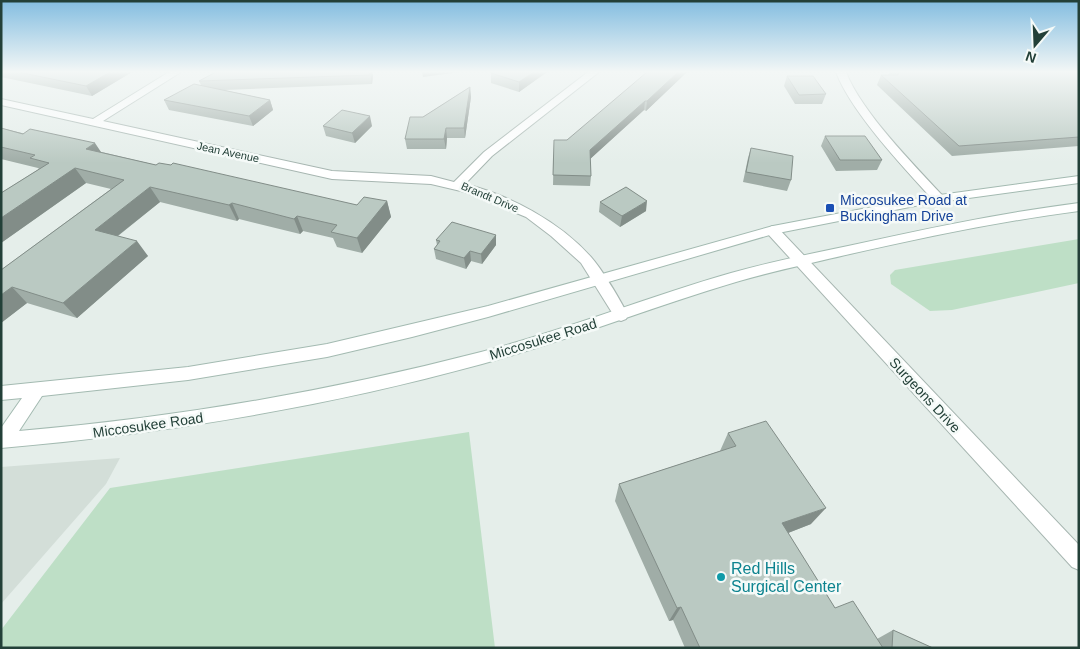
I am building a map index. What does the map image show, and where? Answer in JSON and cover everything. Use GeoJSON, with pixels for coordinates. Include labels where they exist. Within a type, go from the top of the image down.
{"type":"FeatureCollection","features":[{"type":"Feature","properties":{"kind":"street","name":"Jean Avenue"},"geometry":{"type":"LineString","coordinates":[[2,102],[332,175],[407,178],[457,186]]}},
{"type":"Feature","properties":{"kind":"street"},"geometry":{"type":"LineString","coordinates":[[95,122],[127,102]]}},
{"type":"Feature","properties":{"kind":"street","name":"Brandt Drive"},"geometry":{"type":"LineString","coordinates":[[555,102],[488,154],[457,186],[501,200],[530,214],[556,233],[586,260],[621,315]]}},
{"type":"Feature","properties":{"kind":"street"},"geometry":{"type":"LineString","coordinates":[[860,102],[938,198]]}},
{"type":"Feature","properties":{"kind":"street"},"geometry":{"type":"LineString","coordinates":[[1,393],[86,386],[280,359],[364,342],[501,308],[772,230],[938,198],[1079,178]]}},
{"type":"Feature","properties":{"kind":"street","name":"Miccosukee Road"},"geometry":{"type":"LineString","coordinates":[[2,440],[94,433],[188,420],[291,401],[484,358],[621,315],[717,282],[799,260],[970,224],[1079,208]]}},
{"type":"Feature","properties":{"kind":"street","name":"Surgeons Drive"},"geometry":{"type":"LineString","coordinates":[[772,230],[1079,560]]}},
{"type":"Feature","properties":{"kind":"street"},"geometry":{"type":"LineString","coordinates":[[2,440],[37,390]]}},
{"type":"Feature","properties":{"kind":"shaded area"},"geometry":{"type":"Polygon","coordinates":[[[120,458],[106,484],[1,604],[1,467],[120,458]]]}},
{"type":"Feature","properties":{"kind":"green space"},"geometry":{"type":"Polygon","coordinates":[[[1079,239],[1079,283],[952,310],[930,311],[891,284],[890,275],[895,270],[1079,239]]]}},
{"type":"Feature","properties":{"kind":"green space"},"geometry":{"type":"Polygon","coordinates":[[[469,432],[495,648],[1,648],[1,630],[110,488],[469,432]]]}},
{"type":"Feature","properties":{"kind":"building"},"geometry":{"type":"Polygon","coordinates":[[[176,102],[267,102],[249,116],[176,102]]]}},
{"type":"Feature","properties":{"kind":"building"},"geometry":{"type":"Polygon","coordinates":[[[446,102],[468,102],[464,128],[446,128],[444,139],[405,139],[410,117],[423,117],[446,102]]]}},
{"type":"Feature","properties":{"kind":"building"},"geometry":{"type":"Polygon","coordinates":[[[611,102],[644,102],[590,150],[591,176],[553,175],[554,140],[567,140],[611,102]]]}},
{"type":"Feature","properties":{"kind":"building"},"geometry":{"type":"Polygon","coordinates":[[[911,102],[1079,102],[1079,137],[959,146],[911,102]]]}},
{"type":"Feature","properties":{"kind":"building"},"geometry":{"type":"Polygon","coordinates":[[[342,110],[370,116],[352,133],[323,126],[342,110]]]}},
{"type":"Feature","properties":{"kind":"building"},"geometry":{"type":"Polygon","coordinates":[[[1,128],[23,134],[30,129],[95,143],[86,149],[156,165],[159,163],[171,165],[173,163],[357,205],[364,197],[387,201],[357,238],[331,232],[337,225],[297,216],[294,219],[232,203],[229,205],[150,187],[95,230],[137,241],[63,303],[12,287],[1,295],[1,270],[124,180],[75,168],[1,218],[1,193],[49,163],[30,158],[35,155],[1,147],[1,128]]]}},
{"type":"Feature","properties":{"kind":"building"},"geometry":{"type":"Polygon","coordinates":[[[825,136],[865,136],[882,160],[840,160],[825,136]]]}},
{"type":"Feature","properties":{"kind":"building"},"geometry":{"type":"Polygon","coordinates":[[[751,148],[793,156],[791,180],[746,172],[751,148]]]}},
{"type":"Feature","properties":{"kind":"building"},"geometry":{"type":"Polygon","coordinates":[[[626,187],[647,201],[622,216],[600,202],[626,187]]]}},
{"type":"Feature","properties":{"kind":"building"},"geometry":{"type":"Polygon","coordinates":[[[452,222],[496,235],[481,254],[470,251],[464,258],[434,249],[440,241],[436,240],[452,222]]]}},
{"type":"Feature","properties":{"kind":"building","name":"Red Hills Surgical Center"},"geometry":{"type":"Polygon","coordinates":[[[766,421],[826,508],[782,523],[835,608],[853,601],[883,648],[700,648],[681,607],[677,608],[619,484],[736,446],[728,433],[766,421]]]}},
{"type":"Feature","properties":{"kind":"building"},"geometry":{"type":"Polygon","coordinates":[[[893,630],[933,648],[892,648],[893,630]]]}},
{"type":"Feature","properties":{"kind":"place","name":"Miccosukee Road at Buckingham Drive"},"geometry":{"type":"Point","coordinates":[830,208]}},
{"type":"Feature","properties":{"kind":"place","name":"Red Hills Surgical Center"},"geometry":{"type":"Point","coordinates":[721,577]}}]}
